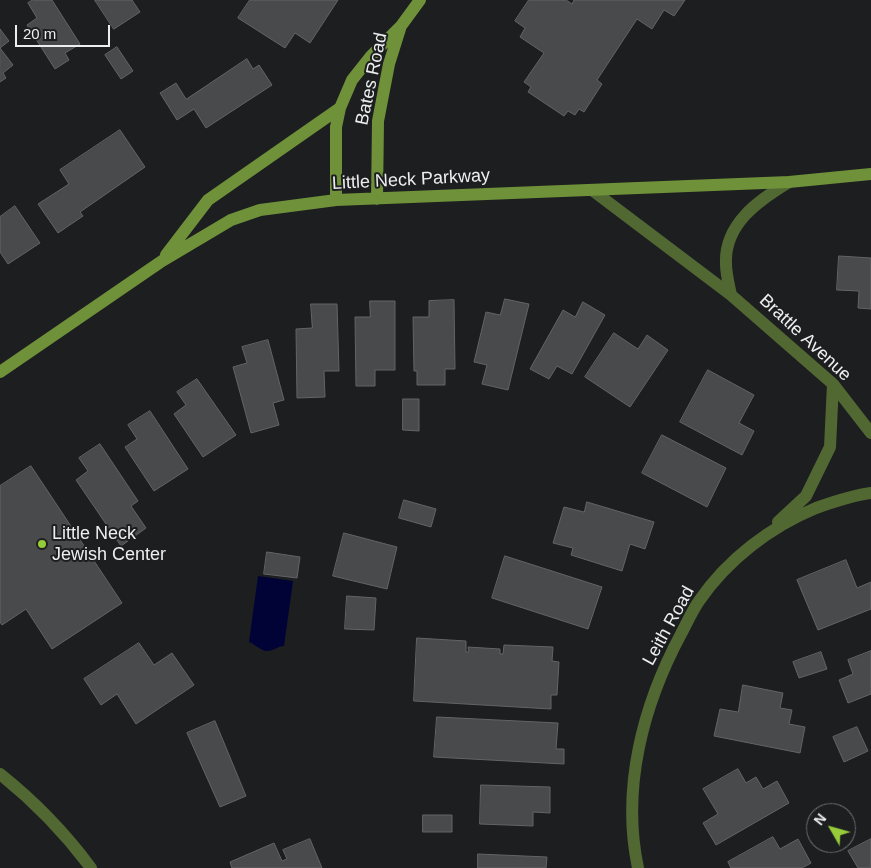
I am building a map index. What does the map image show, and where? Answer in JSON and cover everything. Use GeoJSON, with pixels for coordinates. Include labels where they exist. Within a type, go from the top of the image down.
{"type":"FeatureCollection","features":[{"type":"Feature","properties":{"kind":"main road","name":"Bates Road"},"geometry":{"type":"LineString","coordinates":[[336,200],[336,126],[340,108],[352,80],[371,56],[401,26],[420,0]]}},
{"type":"Feature","properties":{"kind":"main road","name":"Bates Road"},"geometry":{"type":"LineString","coordinates":[[377,199],[378,121],[389,64],[401,26]]}},
{"type":"Feature","properties":{"kind":"main road"},"geometry":{"type":"LineString","coordinates":[[162,261],[208,200],[340,108]]}},
{"type":"Feature","properties":{"kind":"main road","name":"Little Neck Parkway"},"geometry":{"type":"LineString","coordinates":[[0,372],[162,261],[231,220],[260,210],[336,200],[789,182],[871,174]]}},
{"type":"Feature","properties":{"kind":"street","name":"Brattle Avenue"},"geometry":{"type":"LineString","coordinates":[[731,294],[726,262],[731,237],[740,220],[763,198],[789,182]]}},
{"type":"Feature","properties":{"kind":"street","name":"Brattle Avenue"},"geometry":{"type":"LineString","coordinates":[[592,190],[731,294],[833,384],[871,433]]}},
{"type":"Feature","properties":{"kind":"street"},"geometry":{"type":"LineString","coordinates":[[763,537],[806,496],[830,448],[833,384]]}},
{"type":"Feature","properties":{"kind":"street","name":"Leith Road"},"geometry":{"type":"LineString","coordinates":[[638,868],[634,850],[632,798],[639,743],[650,702],[670,655],[699,601],[736,559],[763,537],[801,515],[822,506],[871,493]]}},
{"type":"Feature","properties":{"kind":"street"},"geometry":{"type":"LineString","coordinates":[[0,774],[28,796],[77,848],[92,868]]}},
{"type":"Feature","properties":{"kind":"shaded area"},"geometry":{"type":"Polygon","coordinates":[[[258,576],[293,581],[284,646],[269,651],[263,650],[249,642],[258,576]]]}},
{"type":"Feature","properties":{"kind":"building"},"geometry":{"type":"Polygon","coordinates":[[[33,0],[52,0],[80,44],[65,53],[69,60],[55,69],[27,25],[37,18],[28,3],[33,0]]]}},
{"type":"Feature","properties":{"kind":"building"},"geometry":{"type":"Polygon","coordinates":[[[95,0],[132,0],[140,12],[114,29],[95,0]]]}},
{"type":"Feature","properties":{"kind":"building"},"geometry":{"type":"Polygon","coordinates":[[[250,0],[338,0],[310,43],[295,33],[285,48],[238,18],[250,0]]]}},
{"type":"Feature","properties":{"kind":"building"},"geometry":{"type":"Polygon","coordinates":[[[529,0],[566,0],[572,4],[574,0],[685,0],[674,16],[664,10],[652,29],[637,19],[597,80],[602,84],[584,112],[579,109],[575,115],[568,111],[564,116],[528,92],[531,87],[524,82],[544,53],[520,37],[525,28],[515,21],[529,0]]]}},
{"type":"Feature","properties":{"kind":"building"},"geometry":{"type":"Polygon","coordinates":[[[0,29],[9,41],[0,48],[0,29]]]}},
{"type":"Feature","properties":{"kind":"building"},"geometry":{"type":"Polygon","coordinates":[[[117,47],[133,71],[121,79],[105,55],[117,47]]]}},
{"type":"Feature","properties":{"kind":"building"},"geometry":{"type":"Polygon","coordinates":[[[0,48],[13,65],[3,73],[6,78],[0,82],[0,48]]]}},
{"type":"Feature","properties":{"kind":"building"},"geometry":{"type":"Polygon","coordinates":[[[247,59],[253,69],[259,65],[272,85],[206,128],[194,109],[177,120],[160,93],[176,83],[186,99],[247,59]]]}},
{"type":"Feature","properties":{"kind":"building"},"geometry":{"type":"Polygon","coordinates":[[[120,130],[145,167],[80,212],[83,216],[58,233],[38,204],[69,184],[60,170],[120,130]]]}},
{"type":"Feature","properties":{"kind":"building"},"geometry":{"type":"Polygon","coordinates":[[[15,206],[40,243],[8,264],[0,252],[0,217],[15,206]]]}},
{"type":"Feature","properties":{"kind":"building"},"geometry":{"type":"Polygon","coordinates":[[[839,256],[871,258],[871,309],[858,308],[859,291],[837,290],[839,256]]]}},
{"type":"Feature","properties":{"kind":"building"},"geometry":{"type":"Polygon","coordinates":[[[505,299],[529,304],[508,390],[482,384],[487,365],[474,362],[486,312],[500,315],[505,299]]]}},
{"type":"Feature","properties":{"kind":"building"},"geometry":{"type":"Polygon","coordinates":[[[454,300],[455,369],[445,369],[445,385],[417,385],[417,371],[414,371],[413,317],[429,317],[429,301],[454,300]]]}},
{"type":"Feature","properties":{"kind":"building"},"geometry":{"type":"Polygon","coordinates":[[[370,301],[395,301],[395,370],[375,370],[375,386],[356,386],[355,317],[370,317],[370,301]]]}},
{"type":"Feature","properties":{"kind":"building"},"geometry":{"type":"Polygon","coordinates":[[[583,302],[605,315],[572,374],[557,366],[549,379],[530,369],[563,310],[575,317],[583,302]]]}},
{"type":"Feature","properties":{"kind":"building"},"geometry":{"type":"Polygon","coordinates":[[[311,304],[337,304],[339,371],[324,371],[325,397],[297,398],[296,329],[312,328],[311,304]]]}},
{"type":"Feature","properties":{"kind":"building"},"geometry":{"type":"Polygon","coordinates":[[[614,333],[638,349],[647,335],[668,350],[630,407],[585,377],[614,333]]]}},
{"type":"Feature","properties":{"kind":"building"},"geometry":{"type":"Polygon","coordinates":[[[268,340],[284,400],[273,403],[279,425],[251,433],[233,367],[247,363],[242,347],[268,340]]]}},
{"type":"Feature","properties":{"kind":"building"},"geometry":{"type":"Polygon","coordinates":[[[708,370],[754,395],[739,423],[754,431],[742,455],[680,422],[708,370]]]}},
{"type":"Feature","properties":{"kind":"building"},"geometry":{"type":"Polygon","coordinates":[[[197,379],[236,435],[203,457],[174,414],[186,405],[177,392],[197,379]]]}},
{"type":"Feature","properties":{"kind":"building"},"geometry":{"type":"Polygon","coordinates":[[[403,399],[419,399],[419,431],[403,430],[403,399]]]}},
{"type":"Feature","properties":{"kind":"building"},"geometry":{"type":"Polygon","coordinates":[[[150,411],[188,469],[154,491],[125,447],[137,439],[128,425],[150,411]]]}},
{"type":"Feature","properties":{"kind":"building"},"geometry":{"type":"Polygon","coordinates":[[[662,435],[726,468],[707,507],[642,473],[662,435]]]}},
{"type":"Feature","properties":{"kind":"building"},"geometry":{"type":"Polygon","coordinates":[[[100,444],[138,501],[131,506],[146,528],[121,546],[76,480],[88,471],[79,458],[100,444]]]}},
{"type":"Feature","properties":{"kind":"building","name":"Little Neck Jewish Center"},"geometry":{"type":"Polygon","coordinates":[[[31,466],[122,603],[52,649],[26,609],[2,625],[0,622],[0,486],[31,466]]]}},
{"type":"Feature","properties":{"kind":"building"},"geometry":{"type":"Polygon","coordinates":[[[404,500],[436,509],[431,527],[399,518],[404,500]]]}},
{"type":"Feature","properties":{"kind":"building"},"geometry":{"type":"Polygon","coordinates":[[[587,502],[654,522],[645,549],[630,544],[622,571],[571,555],[573,548],[553,543],[564,507],[584,512],[587,502]]]}},
{"type":"Feature","properties":{"kind":"building"},"geometry":{"type":"Polygon","coordinates":[[[344,533],[397,547],[387,589],[333,576],[344,533]]]}},
{"type":"Feature","properties":{"kind":"building"},"geometry":{"type":"Polygon","coordinates":[[[267,552],[300,557],[297,578],[264,574],[267,552]]]}},
{"type":"Feature","properties":{"kind":"building"},"geometry":{"type":"Polygon","coordinates":[[[505,556],[602,587],[588,629],[492,598],[505,556]]]}},
{"type":"Feature","properties":{"kind":"building"},"geometry":{"type":"Polygon","coordinates":[[[846,560],[857,588],[871,582],[871,609],[818,630],[797,580],[846,560]]]}},
{"type":"Feature","properties":{"kind":"building"},"geometry":{"type":"Polygon","coordinates":[[[347,596],[376,598],[374,630],[345,629],[347,596]]]}},
{"type":"Feature","properties":{"kind":"building"},"geometry":{"type":"Polygon","coordinates":[[[417,638],[466,641],[466,652],[469,652],[468,647],[500,649],[500,654],[503,654],[504,645],[553,647],[552,661],[559,662],[557,695],[551,695],[551,709],[414,701],[417,638]]]}},
{"type":"Feature","properties":{"kind":"building"},"geometry":{"type":"Polygon","coordinates":[[[139,643],[154,665],[172,653],[194,685],[136,724],[117,694],[101,705],[84,679],[139,643]]]}},
{"type":"Feature","properties":{"kind":"building"},"geometry":{"type":"Polygon","coordinates":[[[871,651],[871,694],[848,703],[839,680],[853,674],[848,660],[871,651]]]}},
{"type":"Feature","properties":{"kind":"building"},"geometry":{"type":"Polygon","coordinates":[[[821,652],[827,669],[799,678],[793,662],[821,652]]]}},
{"type":"Feature","properties":{"kind":"building"},"geometry":{"type":"Polygon","coordinates":[[[743,685],[783,693],[780,708],[792,710],[789,724],[805,727],[800,753],[714,736],[720,709],[738,712],[743,685]]]}},
{"type":"Feature","properties":{"kind":"building"},"geometry":{"type":"Polygon","coordinates":[[[437,717],[558,723],[556,749],[564,749],[564,764],[434,757],[437,717]]]}},
{"type":"Feature","properties":{"kind":"building"},"geometry":{"type":"Polygon","coordinates":[[[215,721],[246,796],[220,807],[187,733],[215,721]]]}},
{"type":"Feature","properties":{"kind":"building"},"geometry":{"type":"Polygon","coordinates":[[[857,727],[868,751],[844,762],[833,737],[857,727]]]}},
{"type":"Feature","properties":{"kind":"building"},"geometry":{"type":"Polygon","coordinates":[[[738,769],[746,783],[756,777],[763,789],[777,781],[789,803],[716,845],[703,823],[718,814],[703,789],[738,769]]]}},
{"type":"Feature","properties":{"kind":"building"},"geometry":{"type":"Polygon","coordinates":[[[481,785],[550,787],[550,813],[533,812],[533,826],[480,824],[481,785]]]}},
{"type":"Feature","properties":{"kind":"building"},"geometry":{"type":"Polygon","coordinates":[[[423,815],[452,815],[452,832],[423,832],[423,815]]]}},
{"type":"Feature","properties":{"kind":"building"},"geometry":{"type":"Polygon","coordinates":[[[773,837],[780,849],[798,839],[811,863],[802,868],[731,868],[728,862],[773,837]]]}},
{"type":"Feature","properties":{"kind":"building"},"geometry":{"type":"Polygon","coordinates":[[[310,839],[322,868],[232,868],[230,862],[274,843],[282,861],[287,859],[283,850],[310,839]]]}},
{"type":"Feature","properties":{"kind":"building"},"geometry":{"type":"Polygon","coordinates":[[[871,839],[871,868],[858,868],[849,853],[856,853],[856,847],[871,839]]]}},
{"type":"Feature","properties":{"kind":"building"},"geometry":{"type":"Polygon","coordinates":[[[478,854],[547,857],[546,868],[478,868],[478,854]]]}},
{"type":"Feature","properties":{"kind":"place","name":"Little Neck Jewish Center"},"geometry":{"type":"Point","coordinates":[42,544]}}]}
